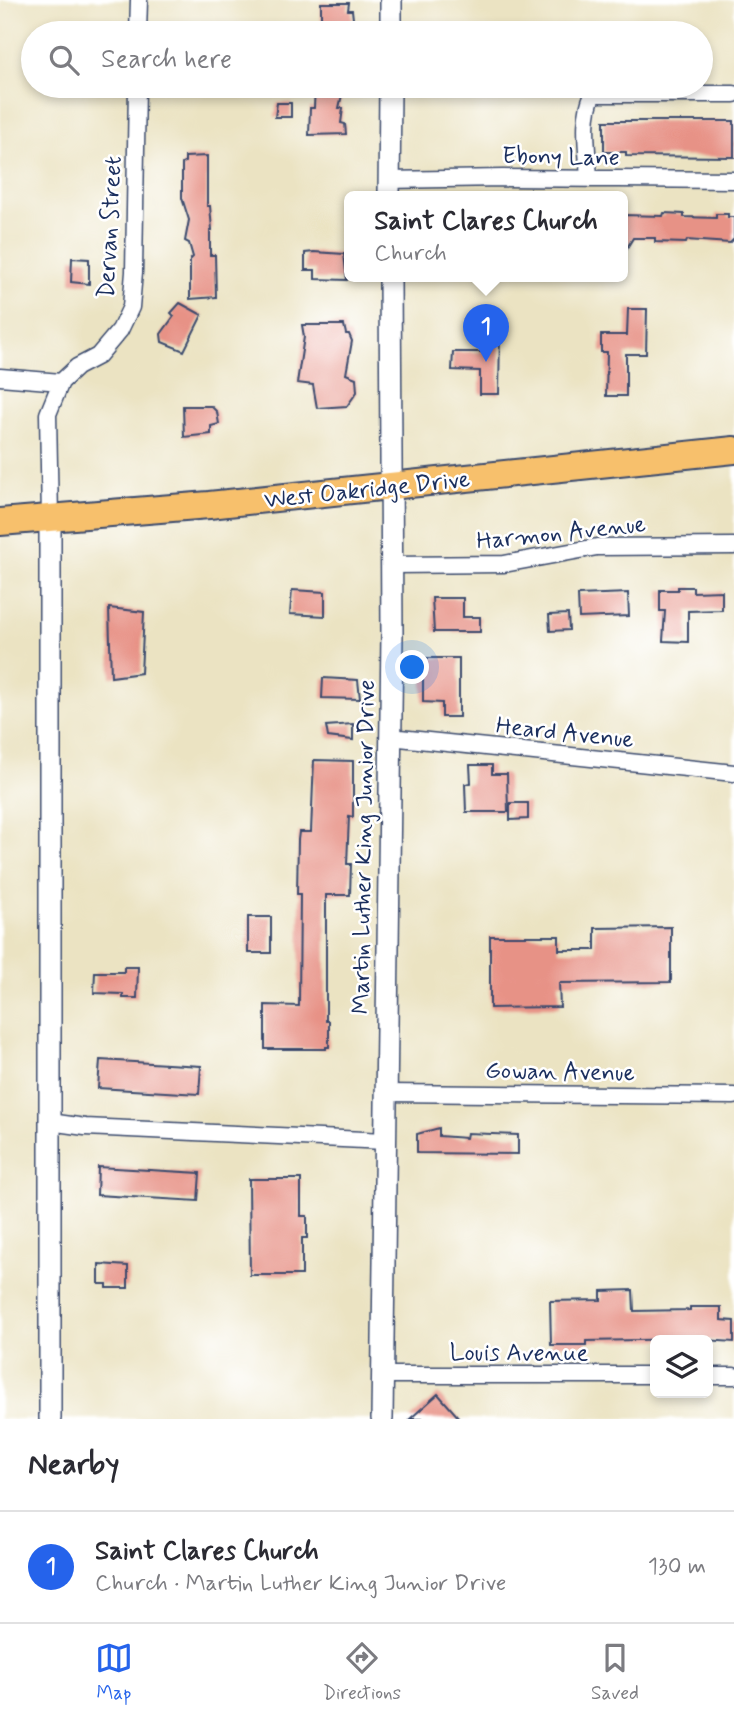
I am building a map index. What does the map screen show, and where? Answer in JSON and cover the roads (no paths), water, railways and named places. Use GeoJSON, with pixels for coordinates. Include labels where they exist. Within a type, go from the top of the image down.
{"type":"FeatureCollection","features":[{"type":"Feature","properties":{"kind":"main road","name":"West Oakridge Drive"},"geometry":{"type":"LineString","coordinates":[[0,522],[209,505],[734,450]]}},
{"type":"Feature","properties":{"kind":"street"},"geometry":{"type":"LineString","coordinates":[[138,21],[139,0]]}},
{"type":"Feature","properties":{"kind":"street"},"geometry":{"type":"LineString","coordinates":[[391,0],[391,21]]}},
{"type":"Feature","properties":{"kind":"street"},"geometry":{"type":"LineString","coordinates":[[713,94],[734,94]]}},
{"type":"Feature","properties":{"kind":"street","name":"Dervan Street"},"geometry":{"type":"LineString","coordinates":[[61,382],[77,367],[98,356],[120,330],[131,307],[137,98]]}},
{"type":"Feature","properties":{"kind":"street"},"geometry":{"type":"LineString","coordinates":[[389,188],[390,98]]}},
{"type":"Feature","properties":{"kind":"street"},"geometry":{"type":"LineString","coordinates":[[589,179],[587,119],[591,98]]}},
{"type":"Feature","properties":{"kind":"street","name":"Ebony Lane"},"geometry":{"type":"LineString","coordinates":[[389,188],[589,179],[734,180]]}},
{"type":"Feature","properties":{"kind":"street","name":"Martin Luther King Junior Drive"},"geometry":{"type":"LineString","coordinates":[[382,1419],[392,565],[390,282]]}},
{"type":"Feature","properties":{"kind":"street"},"geometry":{"type":"LineString","coordinates":[[0,377],[61,382],[48,414],[50,1419]]}},
{"type":"Feature","properties":{"kind":"street","name":"Harmon Avenue"},"geometry":{"type":"LineString","coordinates":[[392,565],[504,564],[597,547],[734,546]]}},
{"type":"Feature","properties":{"kind":"street","name":"Heard Avenue"},"geometry":{"type":"LineString","coordinates":[[390,737],[734,773]]}},
{"type":"Feature","properties":{"kind":"street","name":"Gowan Avenue"},"geometry":{"type":"LineString","coordinates":[[386,1093],[734,1096]]}},
{"type":"Feature","properties":{"kind":"street"},"geometry":{"type":"LineString","coordinates":[[50,1122],[85,1127],[385,1141]]}},
{"type":"Feature","properties":{"kind":"street","name":"Louis Avenue"},"geometry":{"type":"LineString","coordinates":[[382,1375],[650,1375]]}},
{"type":"Feature","properties":{"kind":"street"},"geometry":{"type":"LineString","coordinates":[[713,1376],[734,1376]]}},
{"type":"Feature","properties":{"kind":"place","name":"Saint Clares Church"},"geometry":{"type":"Point","coordinates":[486,362]}}]}
